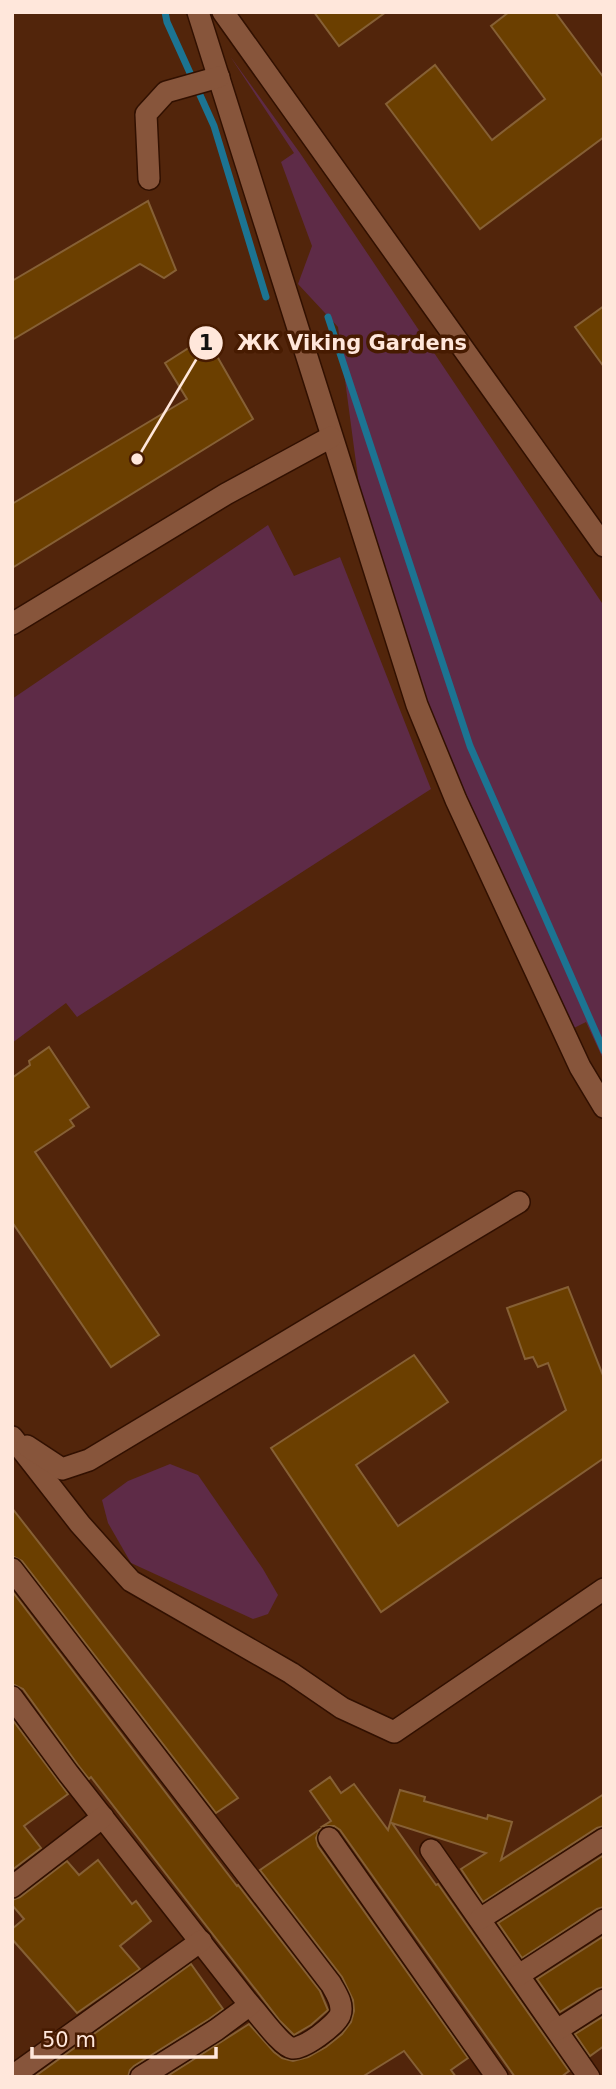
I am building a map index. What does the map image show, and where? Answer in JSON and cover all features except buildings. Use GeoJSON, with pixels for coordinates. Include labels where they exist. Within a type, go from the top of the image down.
{"type":"FeatureCollection","features":[{"type":"Feature","properties":{"kind":"street"},"geometry":{"type":"LineString","coordinates":[[198,12],[417,705],[456,800],[580,1067],[604,1107]]}},
{"type":"Feature","properties":{"kind":"street"},"geometry":{"type":"LineString","coordinates":[[223,12],[604,546]]}},
{"type":"Feature","properties":{"kind":"street"},"geometry":{"type":"LineString","coordinates":[[149,179],[146,114],[166,92],[219,77]]}},
{"type":"Feature","properties":{"kind":"street"},"geometry":{"type":"LineString","coordinates":[[12,624],[226,495],[331,437]]}},
{"type":"Feature","properties":{"kind":"street"},"geometry":{"type":"LineString","coordinates":[[12,1435],[62,1469],[89,1460],[519,1202]]}},
{"type":"Feature","properties":{"kind":"street"},"geometry":{"type":"LineString","coordinates":[[12,1435],[80,1524],[131,1581],[291,1673],[342,1708],[394,1732],[604,1589]]}},
{"type":"Feature","properties":{"kind":"street"},"geometry":{"type":"LineString","coordinates":[[12,1569],[331,1984],[340,2000],[340,2015],[331,2027],[304,2046],[292,2048],[283,2043],[250,2005],[12,1697]]}},
{"type":"Feature","properties":{"kind":"street"},"geometry":{"type":"LineString","coordinates":[[12,1887],[103,1817]]}},
{"type":"Feature","properties":{"kind":"street"},"geometry":{"type":"LineString","coordinates":[[329,1838],[497,2077]]}},
{"type":"Feature","properties":{"kind":"street"},"geometry":{"type":"LineString","coordinates":[[480,1919],[604,1839]]}},
{"type":"Feature","properties":{"kind":"street"},"geometry":{"type":"LineString","coordinates":[[431,1850],[589,2077]]}},
{"type":"Feature","properties":{"kind":"street"},"geometry":{"type":"LineString","coordinates":[[519,1975],[604,1920]]}},
{"type":"Feature","properties":{"kind":"street"},"geometry":{"type":"LineString","coordinates":[[14,2074],[201,1941]]}},
{"type":"Feature","properties":{"kind":"street"},"geometry":{"type":"LineString","coordinates":[[557,2031],[604,2000]]}},
{"type":"Feature","properties":{"kind":"street"},"geometry":{"type":"LineString","coordinates":[[141,2077],[216,2030],[250,2005]]}},
{"type":"Feature","properties":{"kind":"shaded area"},"geometry":{"type":"Polygon","coordinates":[[[230,56],[300,153],[604,606],[604,1061],[586,1022],[572,1029],[425,703],[360,493],[338,327],[298,284],[312,246],[281,162],[294,153],[230,56]]]}},
{"type":"Feature","properties":{"kind":"shaded area"},"geometry":{"type":"Polygon","coordinates":[[[268,525],[294,576],[340,557],[431,789],[77,1017],[66,1003],[12,1043],[12,699],[268,525]]]}},
{"type":"Feature","properties":{"kind":"shaded area"},"geometry":{"type":"Polygon","coordinates":[[[170,1464],[198,1475],[263,1569],[278,1595],[268,1614],[253,1619],[131,1563],[108,1523],[102,1500],[128,1481],[170,1464]]]}},
{"type":"Feature","properties":{"kind":"waterway"},"geometry":{"type":"LineString","coordinates":[[165,12],[167,22],[214,126],[266,297]]}},
{"type":"Feature","properties":{"kind":"waterway"},"geometry":{"type":"LineString","coordinates":[[328,317],[470,746],[604,1051]]}},
{"type":"Feature","properties":{"kind":"place","name":"ЖК Viking Gardens"},"geometry":{"type":"Point","coordinates":[137,459]}}]}
